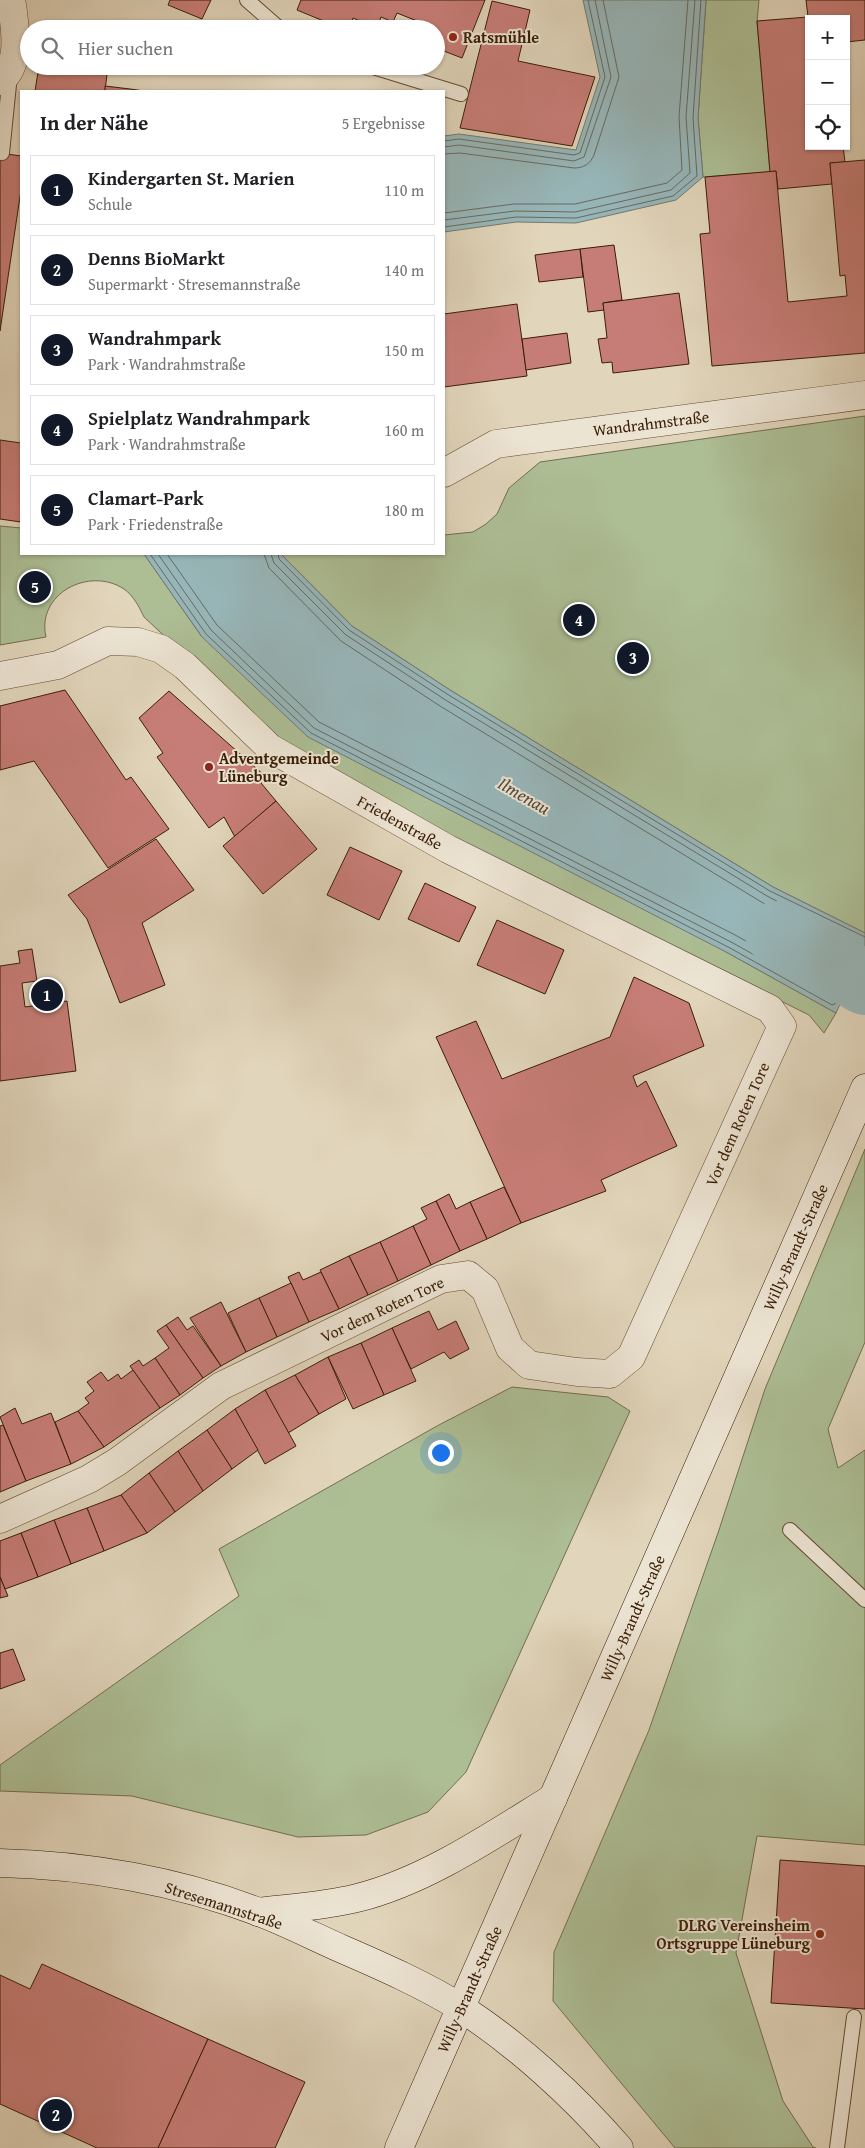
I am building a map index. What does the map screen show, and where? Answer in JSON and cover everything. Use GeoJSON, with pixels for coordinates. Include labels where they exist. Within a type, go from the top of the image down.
{"type":"FeatureCollection","features":[{"type":"Feature","properties":{"kind":"street"},"geometry":{"type":"LineString","coordinates":[[5,74],[16,37],[8,6]]}},
{"type":"Feature","properties":{"kind":"street","name":"Wandrahmstraße"},"geometry":{"type":"LineString","coordinates":[[445,472],[496,444],[865,395]]}},
{"type":"Feature","properties":{"kind":"street","name":"Friedenstraße"},"geometry":{"type":"LineString","coordinates":[[0,676],[58,665],[108,641],[138,642],[161,649],[185,666],[270,748],[448,849],[770,1009],[782,1026]]}},
{"type":"Feature","properties":{"kind":"street","name":"Vor dem Roten Tore"},"geometry":{"type":"LineString","coordinates":[[0,1519],[89,1479],[117,1462],[222,1386],[441,1279],[468,1275],[485,1289],[510,1348],[530,1364],[577,1372],[610,1374],[631,1357],[782,1026]]}},
{"type":"Feature","properties":{"kind":"street","name":"Willy-Brandt-Straße"},"geometry":{"type":"LineString","coordinates":[[403,2138],[861,1096]]}},
{"type":"Feature","properties":{"kind":"street"},"geometry":{"type":"LineString","coordinates":[[258,1912],[356,1899],[398,1884],[468,1850],[553,1798]]}},
{"type":"Feature","properties":{"kind":"street","name":"Stresemannstraße"},"geometry":{"type":"LineString","coordinates":[[0,1863],[90,1870],[182,1888],[258,1912],[372,1962],[460,2008],[534,2063],[592,2117],[619,2148]]}},
{"type":"Feature","properties":{"kind":"lane"},"geometry":{"type":"LineString","coordinates":[[247,0],[270,20]]}},
{"type":"Feature","properties":{"kind":"lane"},"geometry":{"type":"LineString","coordinates":[[2,153],[5,74]]}},
{"type":"Feature","properties":{"kind":"lane"},"geometry":{"type":"LineString","coordinates":[[399,75],[461,94]]}},
{"type":"Feature","properties":{"kind":"lane"},"geometry":{"type":"LineString","coordinates":[[790,1530],[865,1600]]}},
{"type":"Feature","properties":{"kind":"lane"},"geometry":{"type":"LineString","coordinates":[[837,2148],[854,2017]]}},
{"type":"Feature","properties":{"kind":"green space"},"geometry":{"type":"Polygon","coordinates":[[[706,0],[759,0],[757,22],[770,172],[703,177],[698,118],[706,0]]]}},
{"type":"Feature","properties":{"kind":"green space"},"geometry":{"type":"Polygon","coordinates":[[[865,416],[865,933],[773,887],[450,690],[352,626],[282,555],[445,555],[445,535],[473,532],[486,524],[497,514],[509,488],[540,462],[865,416]]]}},
{"type":"Feature","properties":{"kind":"green space"},"geometry":{"type":"Polygon","coordinates":[[[0,526],[20,528],[20,555],[145,555],[202,637],[728,953],[836,1013],[824,1033],[809,1015],[455,838],[279,743],[144,617],[131,595],[124,589],[110,583],[96,581],[81,583],[68,588],[57,597],[49,608],[45,622],[46,637],[0,645],[0,526]]]}},
{"type":"Feature","properties":{"kind":"green space"},"geometry":{"type":"Polygon","coordinates":[[[865,1149],[865,1342],[828,1429],[838,1468],[865,1450],[865,1845],[757,1836],[736,1953],[783,2101],[813,2147],[816,2148],[675,2148],[553,2001],[554,1952],[649,1730],[719,1530],[765,1389],[865,1149]]]}},
{"type":"Feature","properties":{"kind":"green space"},"geometry":{"type":"Polygon","coordinates":[[[512,1387],[608,1397],[630,1411],[466,1772],[428,1812],[366,1835],[298,1837],[132,1796],[0,1791],[0,1765],[239,1596],[219,1549],[437,1426],[512,1387]]]}},
{"type":"Feature","properties":{"kind":"water"},"geometry":{"type":"Polygon","coordinates":[[[583,0],[706,0],[698,118],[703,177],[676,200],[576,223],[516,222],[445,232],[445,136],[459,134],[576,150],[600,77],[583,0]]]}},
{"type":"Feature","properties":{"kind":"water"},"geometry":{"type":"Polygon","coordinates":[[[145,555],[282,555],[352,626],[450,690],[773,887],[865,933],[865,950],[836,1013],[728,953],[308,737],[202,637],[145,555]]]}},
{"type":"Feature","properties":{"kind":"building"},"geometry":{"type":"Polygon","coordinates":[[[170,0],[211,0],[202,19],[168,5],[170,0]]]}},
{"type":"Feature","properties":{"kind":"building","name":"Ratsmühle"},"geometry":{"type":"Polygon","coordinates":[[[301,0],[485,0],[462,58],[445,51],[445,20],[414,20],[397,13],[394,20],[381,17],[380,20],[358,20],[353,18],[352,20],[321,20],[297,10],[301,0]]]}},
{"type":"Feature","properties":{"kind":"building"},"geometry":{"type":"Polygon","coordinates":[[[806,0],[865,0],[865,40],[850,42],[850,15],[808,15],[806,0]]]}},
{"type":"Feature","properties":{"kind":"building"},"geometry":{"type":"Polygon","coordinates":[[[492,1],[530,10],[518,61],[595,77],[572,146],[460,128],[492,1]]]}},
{"type":"Feature","properties":{"kind":"building"},"geometry":{"type":"Polygon","coordinates":[[[805,17],[805,150],[844,150],[845,162],[830,163],[832,184],[778,189],[776,171],[770,172],[757,21],[805,17]]]}},
{"type":"Feature","properties":{"kind":"building"},"geometry":{"type":"Polygon","coordinates":[[[38,75],[107,75],[105,90],[35,90],[38,75]]]}},
{"type":"Feature","properties":{"kind":"building"},"geometry":{"type":"Polygon","coordinates":[[[105,86],[137,90],[105,90],[105,86]]]}},
{"type":"Feature","properties":{"kind":"building"},"geometry":{"type":"Polygon","coordinates":[[[0,153],[20,156],[20,197],[0,331],[0,153]]]}},
{"type":"Feature","properties":{"kind":"building"},"geometry":{"type":"Polygon","coordinates":[[[865,160],[865,353],[712,366],[700,234],[710,233],[705,177],[776,171],[788,302],[847,296],[845,275],[840,276],[830,163],[865,160]]]}},
{"type":"Feature","properties":{"kind":"building"},"geometry":{"type":"Polygon","coordinates":[[[614,245],[622,300],[603,303],[604,310],[588,312],[580,249],[614,245]]]}},
{"type":"Feature","properties":{"kind":"building"},"geometry":{"type":"Polygon","coordinates":[[[580,249],[583,277],[539,282],[535,255],[580,249]]]}},
{"type":"Feature","properties":{"kind":"building"},"geometry":{"type":"Polygon","coordinates":[[[679,293],[689,364],[613,373],[612,362],[602,363],[598,339],[607,338],[603,303],[679,293]]]}},
{"type":"Feature","properties":{"kind":"building"},"geometry":{"type":"Polygon","coordinates":[[[517,304],[527,376],[445,387],[445,314],[517,304]]]}},
{"type":"Feature","properties":{"kind":"building"},"geometry":{"type":"Polygon","coordinates":[[[567,333],[571,363],[526,370],[522,339],[567,333]]]}},
{"type":"Feature","properties":{"kind":"building"},"geometry":{"type":"Polygon","coordinates":[[[0,440],[20,443],[20,522],[0,519],[0,440]]]}},
{"type":"Feature","properties":{"kind":"building"},"geometry":{"type":"Polygon","coordinates":[[[65,690],[126,780],[131,777],[169,829],[108,868],[34,761],[0,770],[0,706],[65,690]]]}},
{"type":"Feature","properties":{"kind":"building","name":"Adventgemeinde Lüneburg"},"geometry":{"type":"Polygon","coordinates":[[[169,691],[265,776],[261,783],[276,801],[235,837],[224,817],[209,828],[157,757],[163,753],[139,718],[169,691]]]}},
{"type":"Feature","properties":{"kind":"building"},"geometry":{"type":"Polygon","coordinates":[[[276,801],[317,849],[263,894],[223,846],[276,801]]]}},
{"type":"Feature","properties":{"kind":"building"},"geometry":{"type":"Polygon","coordinates":[[[156,839],[194,890],[142,923],[165,985],[120,1003],[87,919],[68,895],[156,839]]]}},
{"type":"Feature","properties":{"kind":"building"},"geometry":{"type":"Polygon","coordinates":[[[350,847],[402,871],[379,920],[327,895],[350,847]]]}},
{"type":"Feature","properties":{"kind":"building"},"geometry":{"type":"Polygon","coordinates":[[[425,883],[476,907],[459,942],[408,919],[425,883]]]}},
{"type":"Feature","properties":{"kind":"building"},"geometry":{"type":"Polygon","coordinates":[[[497,920],[564,950],[545,994],[477,965],[497,920]]]}},
{"type":"Feature","properties":{"kind":"building"},"geometry":{"type":"Polygon","coordinates":[[[32,949],[37,981],[22,983],[25,1007],[67,1001],[76,1071],[0,1081],[0,966],[20,963],[18,951],[32,949]]]}},
{"type":"Feature","properties":{"kind":"building"},"geometry":{"type":"Polygon","coordinates":[[[634,977],[689,1003],[704,1046],[633,1076],[637,1087],[646,1081],[677,1146],[601,1180],[606,1191],[521,1223],[436,1037],[476,1021],[502,1079],[610,1037],[634,977]]]}},
{"type":"Feature","properties":{"kind":"building"},"geometry":{"type":"Polygon","coordinates":[[[504,1187],[521,1223],[487,1239],[470,1202],[504,1187]]]}},
{"type":"Feature","properties":{"kind":"building"},"geometry":{"type":"Polygon","coordinates":[[[449,1194],[456,1209],[470,1202],[487,1239],[460,1251],[436,1201],[449,1194]]]}},
{"type":"Feature","properties":{"kind":"building"},"geometry":{"type":"Polygon","coordinates":[[[436,1201],[460,1251],[431,1265],[413,1226],[427,1219],[421,1208],[436,1201]]]}},
{"type":"Feature","properties":{"kind":"building"},"geometry":{"type":"Polygon","coordinates":[[[413,1226],[431,1265],[398,1281],[380,1242],[413,1226]]]}},
{"type":"Feature","properties":{"kind":"building"},"geometry":{"type":"Polygon","coordinates":[[[380,1242],[398,1281],[368,1295],[349,1256],[380,1242]]]}},
{"type":"Feature","properties":{"kind":"building"},"geometry":{"type":"Polygon","coordinates":[[[349,1256],[368,1295],[339,1309],[320,1270],[349,1256]]]}},
{"type":"Feature","properties":{"kind":"building"},"geometry":{"type":"Polygon","coordinates":[[[299,1272],[303,1280],[321,1272],[339,1309],[309,1322],[288,1277],[299,1272]]]}},
{"type":"Feature","properties":{"kind":"building"},"geometry":{"type":"Polygon","coordinates":[[[291,1283],[309,1322],[277,1337],[259,1298],[291,1283]]]}},
{"type":"Feature","properties":{"kind":"building"},"geometry":{"type":"Polygon","coordinates":[[[259,1298],[277,1337],[246,1352],[228,1313],[259,1298]]]}},
{"type":"Feature","properties":{"kind":"building"},"geometry":{"type":"Polygon","coordinates":[[[221,1302],[246,1352],[221,1366],[190,1318],[221,1302]]]}},
{"type":"Feature","properties":{"kind":"building"},"geometry":{"type":"Polygon","coordinates":[[[429,1311],[438,1330],[456,1321],[469,1349],[450,1359],[444,1352],[411,1369],[392,1328],[429,1311]]]}},
{"type":"Feature","properties":{"kind":"building"},"geometry":{"type":"Polygon","coordinates":[[[178,1317],[187,1330],[193,1326],[221,1366],[203,1378],[166,1325],[178,1317]]]}},
{"type":"Feature","properties":{"kind":"building"},"geometry":{"type":"Polygon","coordinates":[[[166,1325],[203,1378],[180,1395],[155,1358],[169,1348],[157,1331],[166,1325]]]}},
{"type":"Feature","properties":{"kind":"building"},"geometry":{"type":"Polygon","coordinates":[[[392,1328],[416,1381],[384,1395],[361,1343],[392,1328]]]}},
{"type":"Feature","properties":{"kind":"building"},"geometry":{"type":"Polygon","coordinates":[[[361,1343],[384,1395],[353,1409],[328,1357],[361,1343]]]}},
{"type":"Feature","properties":{"kind":"building"},"geometry":{"type":"Polygon","coordinates":[[[328,1357],[346,1399],[319,1414],[295,1375],[328,1357]]]}},
{"type":"Feature","properties":{"kind":"building"},"geometry":{"type":"Polygon","coordinates":[[[155,1358],[180,1395],[160,1408],[130,1366],[139,1360],[143,1366],[155,1358]]]}},
{"type":"Feature","properties":{"kind":"building"},"geometry":{"type":"Polygon","coordinates":[[[133,1370],[160,1408],[104,1447],[78,1411],[89,1403],[85,1398],[94,1391],[87,1382],[101,1372],[108,1381],[118,1374],[121,1379],[133,1370]]]}},
{"type":"Feature","properties":{"kind":"building"},"geometry":{"type":"Polygon","coordinates":[[[295,1375],[319,1414],[288,1433],[265,1390],[295,1375]]]}},
{"type":"Feature","properties":{"kind":"building"},"geometry":{"type":"Polygon","coordinates":[[[265,1390],[296,1446],[265,1464],[235,1409],[265,1390]]]}},
{"type":"Feature","properties":{"kind":"building"},"geometry":{"type":"Polygon","coordinates":[[[15,1408],[22,1424],[51,1413],[71,1464],[26,1481],[0,1417],[15,1408]]]}},
{"type":"Feature","properties":{"kind":"building"},"geometry":{"type":"Polygon","coordinates":[[[235,1409],[258,1450],[232,1469],[207,1430],[235,1409]]]}},
{"type":"Feature","properties":{"kind":"building"},"geometry":{"type":"Polygon","coordinates":[[[78,1411],[104,1447],[71,1464],[55,1422],[78,1411]]]}},
{"type":"Feature","properties":{"kind":"building"},"geometry":{"type":"Polygon","coordinates":[[[3,1425],[26,1481],[0,1492],[0,1426],[3,1425]]]}},
{"type":"Feature","properties":{"kind":"building"},"geometry":{"type":"Polygon","coordinates":[[[207,1430],[232,1469],[203,1491],[178,1451],[207,1430]]]}},
{"type":"Feature","properties":{"kind":"building"},"geometry":{"type":"Polygon","coordinates":[[[178,1451],[203,1491],[175,1512],[149,1473],[178,1451]]]}},
{"type":"Feature","properties":{"kind":"building"},"geometry":{"type":"Polygon","coordinates":[[[149,1473],[175,1512],[147,1533],[121,1495],[149,1473]]]}},
{"type":"Feature","properties":{"kind":"building"},"geometry":{"type":"Polygon","coordinates":[[[121,1495],[147,1533],[104,1551],[87,1508],[121,1495]]]}},
{"type":"Feature","properties":{"kind":"building"},"geometry":{"type":"Polygon","coordinates":[[[87,1508],[104,1551],[71,1564],[54,1520],[87,1508]]]}},
{"type":"Feature","properties":{"kind":"building"},"geometry":{"type":"Polygon","coordinates":[[[54,1520],[71,1564],[38,1577],[21,1533],[54,1520]]]}},
{"type":"Feature","properties":{"kind":"building"},"geometry":{"type":"Polygon","coordinates":[[[21,1533],[38,1577],[5,1589],[0,1577],[0,1541],[21,1533]]]}},
{"type":"Feature","properties":{"kind":"building"},"geometry":{"type":"Polygon","coordinates":[[[0,1577],[8,1596],[0,1598],[0,1577]]]}},
{"type":"Feature","properties":{"kind":"building"},"geometry":{"type":"Polygon","coordinates":[[[13,1649],[25,1680],[0,1689],[0,1653],[13,1649]]]}},
{"type":"Feature","properties":{"kind":"building","name":"DLRG Vereinsheim Ortsgruppe Lüneburg"},"geometry":{"type":"Polygon","coordinates":[[[780,1860],[865,1866],[865,2009],[771,2003],[780,1860]]]}},
{"type":"Feature","properties":{"kind":"building"},"geometry":{"type":"Polygon","coordinates":[[[42,1964],[208,2039],[158,2148],[97,2148],[0,2104],[0,1975],[30,1989],[42,1964]]]}},
{"type":"Feature","properties":{"kind":"building"},"geometry":{"type":"Polygon","coordinates":[[[208,2039],[305,2082],[275,2148],[158,2148],[208,2039]]]}},
{"type":"Feature","properties":{"kind":"waterway","name":"Ilmenau"},"geometry":{"type":"LineString","coordinates":[[777,933],[865,983]]}},
{"type":"Feature","properties":{"kind":"place","name":"Ratsmühle"},"geometry":{"type":"Point","coordinates":[453,37]}},
{"type":"Feature","properties":{"kind":"place","name":"Clamart-Park"},"geometry":{"type":"Point","coordinates":[35,587]}},
{"type":"Feature","properties":{"kind":"place","name":"Spielplatz Wandrahmpark"},"geometry":{"type":"Point","coordinates":[579,620]}},
{"type":"Feature","properties":{"kind":"place","name":"Wandrahmpark"},"geometry":{"type":"Point","coordinates":[633,658]}},
{"type":"Feature","properties":{"kind":"place","name":"Adventgemeinde Lüneburg"},"geometry":{"type":"Point","coordinates":[209,767]}},
{"type":"Feature","properties":{"kind":"place","name":"Kindergarten St. Marien"},"geometry":{"type":"Point","coordinates":[47,995]}},
{"type":"Feature","properties":{"kind":"place","name":"DLRG Vereinsheim Ortsgruppe Lüneburg"},"geometry":{"type":"Point","coordinates":[820,1934]}},
{"type":"Feature","properties":{"kind":"place","name":"Denns BioMarkt"},"geometry":{"type":"Point","coordinates":[56,2115]}}]}
